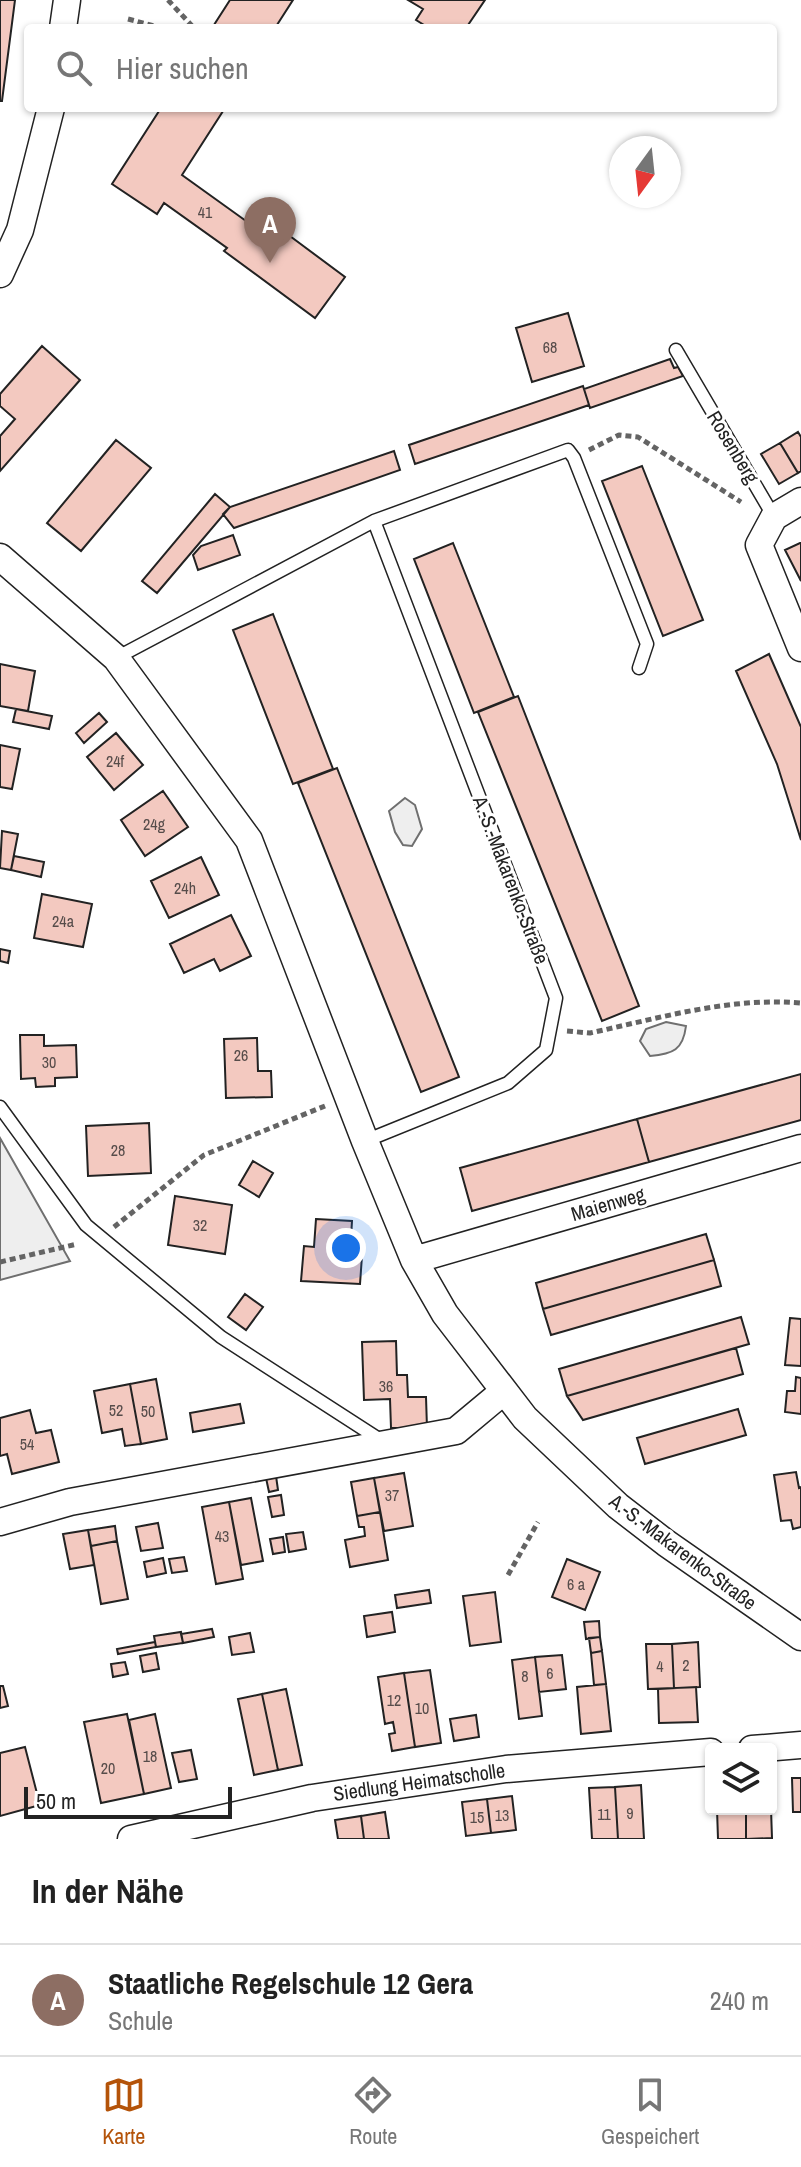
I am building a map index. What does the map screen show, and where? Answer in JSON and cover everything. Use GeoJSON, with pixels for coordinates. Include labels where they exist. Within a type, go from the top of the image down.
{"type":"FeatureCollection","features":[{"type":"Feature","properties":{"kind":"street"},"geometry":{"type":"LineString","coordinates":[[64,24],[67,0]]}},
{"type":"Feature","properties":{"kind":"street"},"geometry":{"type":"LineString","coordinates":[[0,274],[20,230],[50,112]]}},
{"type":"Feature","properties":{"kind":"street"},"geometry":{"type":"LineString","coordinates":[[801,501],[774,517],[759,545],[801,648]]}},
{"type":"Feature","properties":{"kind":"street","name":"A.-S.-Makarenko-Straße"},"geometry":{"type":"LineString","coordinates":[[0,557],[116,658],[249,840],[414,1260],[445,1314],[525,1418],[618,1506],[801,1637]]}},
{"type":"Feature","properties":{"kind":"street","name":"Maienweg"},"geometry":{"type":"LineString","coordinates":[[414,1260],[801,1148]]}},
{"type":"Feature","properties":{"kind":"street"},"geometry":{"type":"LineString","coordinates":[[0,1522],[70,1502],[456,1431],[504,1391]]}},
{"type":"Feature","properties":{"kind":"street"},"geometry":{"type":"LineString","coordinates":[[777,1747],[801,1745]]}},
{"type":"Feature","properties":{"kind":"street","name":"Siedlung Heimatscholle"},"geometry":{"type":"LineString","coordinates":[[131,1839],[312,1798],[506,1769],[705,1752]]}},
{"type":"Feature","properties":{"kind":"lane","name":"Rosenberg"},"geometry":{"type":"LineString","coordinates":[[676,350],[774,517]]}},
{"type":"Feature","properties":{"kind":"lane"},"geometry":{"type":"LineString","coordinates":[[116,658],[374,521],[568,450],[574,458],[647,644],[639,668]]}},
{"type":"Feature","properties":{"kind":"lane","name":"A.-S.-Makarenko-Straße"},"geometry":{"type":"LineString","coordinates":[[365,1141],[508,1083],[546,1050],[556,998],[374,521]]}},
{"type":"Feature","properties":{"kind":"lane"},"geometry":{"type":"LineString","coordinates":[[0,1107],[86,1225],[221,1337],[387,1444]]}},
{"type":"Feature","properties":{"kind":"path"},"geometry":{"type":"LineString","coordinates":[[168,0],[190,24]]}},
{"type":"Feature","properties":{"kind":"path"},"geometry":{"type":"LineString","coordinates":[[128,19],[147,24]]}},
{"type":"Feature","properties":{"kind":"path"},"geometry":{"type":"LineString","coordinates":[[574,458],[619,435],[638,437],[757,512],[774,517]]}},
{"type":"Feature","properties":{"kind":"path"},"geometry":{"type":"LineString","coordinates":[[550,1030],[590,1033],[727,1004],[769,1000],[801,1003]]}},
{"type":"Feature","properties":{"kind":"path"},"geometry":{"type":"LineString","coordinates":[[0,1262],[102,1238],[204,1155],[348,1096]]}},
{"type":"Feature","properties":{"kind":"path"},"geometry":{"type":"LineString","coordinates":[[508,1575],[538,1522]]}},
{"type":"Feature","properties":{"kind":"shaded area"},"geometry":{"type":"Polygon","coordinates":[[[405,798],[415,805],[422,829],[412,846],[403,845],[395,832],[389,811],[405,798]]]}},
{"type":"Feature","properties":{"kind":"shaded area"},"geometry":{"type":"Polygon","coordinates":[[[666,1022],[686,1026],[682,1041],[671,1052],[650,1056],[640,1041],[646,1029],[666,1022]]]}},
{"type":"Feature","properties":{"kind":"shaded area"},"geometry":{"type":"Polygon","coordinates":[[[0,1138],[70,1261],[0,1280],[0,1138]]]}},
{"type":"Feature","properties":{"kind":"building"},"geometry":{"type":"Polygon","coordinates":[[[0,0],[15,0],[2,101],[0,101],[0,0]]]}},
{"type":"Feature","properties":{"kind":"building"},"geometry":{"type":"Polygon","coordinates":[[[230,0],[293,0],[278,24],[215,24],[230,0]]]}},
{"type":"Feature","properties":{"kind":"building"},"geometry":{"type":"Polygon","coordinates":[[[408,0],[485,0],[469,24],[422,24],[416,20],[423,9],[408,0]]]}},
{"type":"Feature","properties":{"kind":"building"},"geometry":{"type":"Polygon","coordinates":[[[158,112],[222,112],[182,175],[246,221],[255,210],[345,277],[315,318],[164,203],[157,214],[112,184],[158,112]]]}},
{"type":"Feature","properties":{"kind":"building"},"geometry":{"type":"Polygon","coordinates":[[[568,313],[584,366],[532,382],[516,328],[568,313]]]}},
{"type":"Feature","properties":{"kind":"building"},"geometry":{"type":"Polygon","coordinates":[[[42,346],[80,380],[0,471],[0,436],[15,419],[0,406],[0,394],[42,346]]]}},
{"type":"Feature","properties":{"kind":"building"},"geometry":{"type":"Polygon","coordinates":[[[670,359],[683,376],[590,408],[584,389],[670,359]]]}},
{"type":"Feature","properties":{"kind":"building"},"geometry":{"type":"Polygon","coordinates":[[[583,386],[589,405],[415,464],[409,445],[583,386]]]}},
{"type":"Feature","properties":{"kind":"building"},"geometry":{"type":"Polygon","coordinates":[[[798,432],[801,437],[801,471],[798,473],[780,443],[798,432]]]}},
{"type":"Feature","properties":{"kind":"building"},"geometry":{"type":"Polygon","coordinates":[[[116,440],[151,468],[81,551],[47,523],[116,440]]]}},
{"type":"Feature","properties":{"kind":"building"},"geometry":{"type":"Polygon","coordinates":[[[780,443],[798,473],[779,484],[761,454],[780,443]]]}},
{"type":"Feature","properties":{"kind":"building"},"geometry":{"type":"Polygon","coordinates":[[[394,451],[400,470],[234,528],[223,514],[230,507],[394,451]]]}},
{"type":"Feature","properties":{"kind":"building"},"geometry":{"type":"Polygon","coordinates":[[[642,466],[703,620],[663,636],[602,481],[642,466]]]}},
{"type":"Feature","properties":{"kind":"building"},"geometry":{"type":"Polygon","coordinates":[[[215,494],[230,507],[157,593],[142,581],[215,494]]]}},
{"type":"Feature","properties":{"kind":"building"},"geometry":{"type":"Polygon","coordinates":[[[233,535],[240,555],[198,570],[193,555],[201,546],[233,535]]]}},
{"type":"Feature","properties":{"kind":"building"},"geometry":{"type":"Polygon","coordinates":[[[453,543],[514,697],[474,713],[414,559],[453,543]]]}},
{"type":"Feature","properties":{"kind":"building"},"geometry":{"type":"Polygon","coordinates":[[[801,543],[801,581],[785,550],[801,543]]]}},
{"type":"Feature","properties":{"kind":"building"},"geometry":{"type":"Polygon","coordinates":[[[273,614],[333,769],[293,784],[233,630],[273,614]]]}},
{"type":"Feature","properties":{"kind":"building"},"geometry":{"type":"Polygon","coordinates":[[[769,654],[801,727],[801,840],[777,764],[736,671],[769,654]]]}},
{"type":"Feature","properties":{"kind":"building"},"geometry":{"type":"Polygon","coordinates":[[[0,664],[35,671],[28,711],[0,706],[0,664]]]}},
{"type":"Feature","properties":{"kind":"building"},"geometry":{"type":"Polygon","coordinates":[[[518,696],[639,1006],[602,1021],[478,712],[518,696]]]}},
{"type":"Feature","properties":{"kind":"building"},"geometry":{"type":"Polygon","coordinates":[[[16,709],[52,716],[49,729],[13,722],[16,709]]]}},
{"type":"Feature","properties":{"kind":"building"},"geometry":{"type":"Polygon","coordinates":[[[99,713],[107,722],[84,743],[76,733],[99,713]]]}},
{"type":"Feature","properties":{"kind":"building"},"geometry":{"type":"Polygon","coordinates":[[[116,733],[143,765],[114,790],[87,757],[116,733]]]}},
{"type":"Feature","properties":{"kind":"building"},"geometry":{"type":"Polygon","coordinates":[[[0,745],[20,749],[12,789],[0,787],[0,745]]]}},
{"type":"Feature","properties":{"kind":"building"},"geometry":{"type":"Polygon","coordinates":[[[337,768],[459,1077],[421,1092],[298,783],[337,768]]]}},
{"type":"Feature","properties":{"kind":"building"},"geometry":{"type":"Polygon","coordinates":[[[163,791],[188,827],[145,856],[121,820],[163,791]]]}},
{"type":"Feature","properties":{"kind":"building"},"geometry":{"type":"Polygon","coordinates":[[[2,831],[18,834],[11,870],[0,868],[2,831]]]}},
{"type":"Feature","properties":{"kind":"building"},"geometry":{"type":"Polygon","coordinates":[[[14,856],[44,862],[41,877],[11,870],[14,856]]]}},
{"type":"Feature","properties":{"kind":"building"},"geometry":{"type":"Polygon","coordinates":[[[201,857],[219,895],[169,918],[151,881],[201,857]]]}},
{"type":"Feature","properties":{"kind":"building"},"geometry":{"type":"Polygon","coordinates":[[[42,894],[92,904],[83,947],[34,938],[42,894]]]}},
{"type":"Feature","properties":{"kind":"building"},"geometry":{"type":"Polygon","coordinates":[[[231,915],[251,956],[220,971],[214,959],[184,973],[170,944],[231,915]]]}},
{"type":"Feature","properties":{"kind":"building"},"geometry":{"type":"Polygon","coordinates":[[[0,949],[10,951],[8,963],[0,961],[0,949]]]}},
{"type":"Feature","properties":{"kind":"building"},"geometry":{"type":"Polygon","coordinates":[[[20,1035],[44,1035],[44,1046],[76,1045],[77,1077],[55,1078],[55,1086],[36,1087],[35,1078],[21,1079],[20,1035]]]}},
{"type":"Feature","properties":{"kind":"building"},"geometry":{"type":"Polygon","coordinates":[[[257,1038],[258,1071],[271,1071],[272,1097],[226,1098],[224,1039],[257,1038]]]}},
{"type":"Feature","properties":{"kind":"building"},"geometry":{"type":"Polygon","coordinates":[[[801,1074],[801,1120],[649,1162],[637,1119],[801,1074]]]}},
{"type":"Feature","properties":{"kind":"building"},"geometry":{"type":"Polygon","coordinates":[[[637,1119],[649,1162],[472,1211],[460,1168],[637,1119]]]}},
{"type":"Feature","properties":{"kind":"building"},"geometry":{"type":"Polygon","coordinates":[[[149,1123],[151,1173],[88,1176],[86,1126],[149,1123]]]}},
{"type":"Feature","properties":{"kind":"building"},"geometry":{"type":"Polygon","coordinates":[[[253,1161],[273,1173],[259,1197],[239,1185],[253,1161]]]}},
{"type":"Feature","properties":{"kind":"building"},"geometry":{"type":"Polygon","coordinates":[[[175,1196],[232,1205],[225,1254],[168,1245],[175,1196]]]}},
{"type":"Feature","properties":{"kind":"building"},"geometry":{"type":"Polygon","coordinates":[[[316,1219],[352,1221],[350,1255],[362,1256],[360,1284],[301,1281],[304,1246],[314,1247],[316,1219]]]}},
{"type":"Feature","properties":{"kind":"building"},"geometry":{"type":"Polygon","coordinates":[[[706,1234],[714,1260],[543,1309],[536,1283],[706,1234]]]}},
{"type":"Feature","properties":{"kind":"building"},"geometry":{"type":"Polygon","coordinates":[[[714,1260],[721,1286],[551,1335],[543,1309],[714,1260]]]}},
{"type":"Feature","properties":{"kind":"building"},"geometry":{"type":"Polygon","coordinates":[[[245,1294],[263,1307],[246,1330],[228,1317],[245,1294]]]}},
{"type":"Feature","properties":{"kind":"building"},"geometry":{"type":"Polygon","coordinates":[[[741,1317],[749,1344],[567,1396],[559,1369],[741,1317]]]}},
{"type":"Feature","properties":{"kind":"building"},"geometry":{"type":"Polygon","coordinates":[[[790,1318],[801,1319],[801,1366],[785,1365],[790,1318]]]}},
{"type":"Feature","properties":{"kind":"building"},"geometry":{"type":"Polygon","coordinates":[[[396,1341],[397,1375],[407,1375],[408,1397],[426,1397],[427,1428],[391,1428],[390,1399],[364,1400],[362,1342],[396,1341]]]}},
{"type":"Feature","properties":{"kind":"building"},"geometry":{"type":"Polygon","coordinates":[[[736,1348],[743,1374],[583,1420],[567,1396],[736,1348]]]}},
{"type":"Feature","properties":{"kind":"building"},"geometry":{"type":"Polygon","coordinates":[[[796,1377],[801,1378],[801,1414],[785,1412],[787,1391],[795,1391],[796,1377]]]}},
{"type":"Feature","properties":{"kind":"building"},"geometry":{"type":"Polygon","coordinates":[[[156,1379],[167,1439],[141,1444],[130,1384],[156,1379]]]}},
{"type":"Feature","properties":{"kind":"building"},"geometry":{"type":"Polygon","coordinates":[[[130,1384],[141,1444],[125,1446],[122,1429],[102,1433],[94,1391],[130,1384]]]}},
{"type":"Feature","properties":{"kind":"building"},"geometry":{"type":"Polygon","coordinates":[[[240,1404],[244,1423],[193,1432],[190,1413],[240,1404]]]}},
{"type":"Feature","properties":{"kind":"building"},"geometry":{"type":"Polygon","coordinates":[[[738,1409],[746,1435],[645,1464],[637,1438],[738,1409]]]}},
{"type":"Feature","properties":{"kind":"building"},"geometry":{"type":"Polygon","coordinates":[[[30,1410],[36,1433],[51,1430],[59,1462],[12,1474],[7,1454],[0,1456],[0,1418],[30,1410]]]}},
{"type":"Feature","properties":{"kind":"building"},"geometry":{"type":"Polygon","coordinates":[[[796,1472],[801,1487],[801,1527],[793,1529],[791,1520],[781,1521],[774,1475],[796,1472]]]}},
{"type":"Feature","properties":{"kind":"building"},"geometry":{"type":"Polygon","coordinates":[[[404,1473],[413,1526],[384,1531],[374,1478],[404,1473]]]}},
{"type":"Feature","properties":{"kind":"building"},"geometry":{"type":"Polygon","coordinates":[[[276,1476],[278,1490],[269,1492],[266,1478],[276,1476]]]}},
{"type":"Feature","properties":{"kind":"building"},"geometry":{"type":"Polygon","coordinates":[[[374,1478],[380,1512],[357,1516],[351,1482],[374,1478]]]}},
{"type":"Feature","properties":{"kind":"building"},"geometry":{"type":"Polygon","coordinates":[[[281,1495],[284,1515],[272,1517],[268,1497],[281,1495]]]}},
{"type":"Feature","properties":{"kind":"building"},"geometry":{"type":"Polygon","coordinates":[[[251,1498],[263,1561],[241,1565],[229,1502],[251,1498]]]}},
{"type":"Feature","properties":{"kind":"building"},"geometry":{"type":"Polygon","coordinates":[[[229,1502],[243,1579],[216,1584],[202,1507],[229,1502]]]}},
{"type":"Feature","properties":{"kind":"building"},"geometry":{"type":"Polygon","coordinates":[[[380,1512],[388,1560],[350,1567],[345,1540],[365,1536],[364,1527],[359,1527],[357,1516],[380,1512]]]}},
{"type":"Feature","properties":{"kind":"building"},"geometry":{"type":"Polygon","coordinates":[[[158,1523],[163,1548],[141,1551],[136,1527],[158,1523]]]}},
{"type":"Feature","properties":{"kind":"building"},"geometry":{"type":"Polygon","coordinates":[[[115,1526],[117,1541],[91,1546],[88,1530],[115,1526]]]}},
{"type":"Feature","properties":{"kind":"building"},"geometry":{"type":"Polygon","coordinates":[[[88,1530],[94,1565],[70,1569],[63,1534],[88,1530]]]}},
{"type":"Feature","properties":{"kind":"building"},"geometry":{"type":"Polygon","coordinates":[[[303,1532],[306,1549],[289,1552],[286,1534],[303,1532]]]}},
{"type":"Feature","properties":{"kind":"building"},"geometry":{"type":"Polygon","coordinates":[[[283,1537],[285,1552],[273,1554],[270,1539],[283,1537]]]}},
{"type":"Feature","properties":{"kind":"building"},"geometry":{"type":"Polygon","coordinates":[[[117,1541],[128,1599],[101,1604],[91,1546],[117,1541]]]}},
{"type":"Feature","properties":{"kind":"building"},"geometry":{"type":"Polygon","coordinates":[[[184,1557],[187,1571],[172,1573],[169,1559],[184,1557]]]}},
{"type":"Feature","properties":{"kind":"building"},"geometry":{"type":"Polygon","coordinates":[[[163,1558],[166,1573],[147,1577],[144,1562],[163,1558]]]}},
{"type":"Feature","properties":{"kind":"building"},"geometry":{"type":"Polygon","coordinates":[[[567,1559],[600,1572],[585,1610],[552,1597],[567,1559]]]}},
{"type":"Feature","properties":{"kind":"building"},"geometry":{"type":"Polygon","coordinates":[[[429,1590],[431,1603],[397,1608],[395,1595],[429,1590]]]}},
{"type":"Feature","properties":{"kind":"building"},"geometry":{"type":"Polygon","coordinates":[[[495,1592],[501,1642],[470,1646],[463,1596],[495,1592]]]}},
{"type":"Feature","properties":{"kind":"building"},"geometry":{"type":"Polygon","coordinates":[[[392,1612],[395,1632],[367,1637],[364,1616],[392,1612]]]}},
{"type":"Feature","properties":{"kind":"building"},"geometry":{"type":"Polygon","coordinates":[[[599,1621],[600,1637],[586,1639],[584,1622],[599,1621]]]}},
{"type":"Feature","properties":{"kind":"building"},"geometry":{"type":"Polygon","coordinates":[[[212,1629],[214,1637],[183,1643],[181,1634],[212,1629]]]}},
{"type":"Feature","properties":{"kind":"building"},"geometry":{"type":"Polygon","coordinates":[[[181,1632],[183,1643],[156,1647],[154,1636],[181,1632]]]}},
{"type":"Feature","properties":{"kind":"building"},"geometry":{"type":"Polygon","coordinates":[[[250,1633],[254,1652],[232,1655],[229,1637],[250,1633]]]}},
{"type":"Feature","properties":{"kind":"building"},"geometry":{"type":"Polygon","coordinates":[[[600,1637],[602,1651],[591,1653],[589,1638],[600,1637]]]}},
{"type":"Feature","properties":{"kind":"building"},"geometry":{"type":"Polygon","coordinates":[[[155,1642],[156,1647],[118,1654],[117,1649],[155,1642]]]}},
{"type":"Feature","properties":{"kind":"building"},"geometry":{"type":"Polygon","coordinates":[[[698,1642],[700,1687],[674,1688],[672,1644],[698,1642]]]}},
{"type":"Feature","properties":{"kind":"building"},"geometry":{"type":"Polygon","coordinates":[[[646,1644],[672,1644],[674,1688],[648,1689],[646,1644]]]}},
{"type":"Feature","properties":{"kind":"building"},"geometry":{"type":"Polygon","coordinates":[[[602,1651],[606,1684],[594,1685],[591,1653],[602,1651]]]}},
{"type":"Feature","properties":{"kind":"building"},"geometry":{"type":"Polygon","coordinates":[[[156,1653],[159,1669],[143,1672],[140,1656],[156,1653]]]}},
{"type":"Feature","properties":{"kind":"building"},"geometry":{"type":"Polygon","coordinates":[[[562,1655],[566,1689],[539,1692],[535,1657],[562,1655]]]}},
{"type":"Feature","properties":{"kind":"building"},"geometry":{"type":"Polygon","coordinates":[[[535,1657],[542,1716],[519,1719],[512,1660],[535,1657]]]}},
{"type":"Feature","properties":{"kind":"building"},"geometry":{"type":"Polygon","coordinates":[[[125,1662],[128,1674],[113,1677],[111,1664],[125,1662]]]}},
{"type":"Feature","properties":{"kind":"building"},"geometry":{"type":"Polygon","coordinates":[[[430,1670],[441,1743],[415,1747],[404,1673],[430,1670]]]}},
{"type":"Feature","properties":{"kind":"building"},"geometry":{"type":"Polygon","coordinates":[[[404,1673],[415,1747],[392,1751],[389,1734],[395,1733],[393,1722],[385,1724],[378,1677],[404,1673]]]}},
{"type":"Feature","properties":{"kind":"building"},"geometry":{"type":"Polygon","coordinates":[[[606,1684],[611,1731],[581,1734],[577,1687],[606,1684]]]}},
{"type":"Feature","properties":{"kind":"building"},"geometry":{"type":"Polygon","coordinates":[[[0,1686],[3,1686],[8,1706],[0,1708],[0,1686]]]}},
{"type":"Feature","properties":{"kind":"building"},"geometry":{"type":"Polygon","coordinates":[[[696,1687],[698,1722],[659,1723],[658,1689],[696,1687]]]}},
{"type":"Feature","properties":{"kind":"building"},"geometry":{"type":"Polygon","coordinates":[[[286,1689],[302,1765],[278,1770],[262,1694],[286,1689]]]}},
{"type":"Feature","properties":{"kind":"building"},"geometry":{"type":"Polygon","coordinates":[[[262,1694],[278,1770],[254,1775],[238,1699],[262,1694]]]}},
{"type":"Feature","properties":{"kind":"building"},"geometry":{"type":"Polygon","coordinates":[[[127,1714],[144,1794],[101,1803],[84,1722],[127,1714]]]}},
{"type":"Feature","properties":{"kind":"building"},"geometry":{"type":"Polygon","coordinates":[[[155,1714],[171,1788],[144,1794],[129,1720],[155,1714]]]}},
{"type":"Feature","properties":{"kind":"building"},"geometry":{"type":"Polygon","coordinates":[[[476,1715],[479,1737],[454,1741],[450,1719],[476,1715]]]}},
{"type":"Feature","properties":{"kind":"building"},"geometry":{"type":"Polygon","coordinates":[[[25,1747],[40,1805],[0,1816],[0,1753],[25,1747]]]}},
{"type":"Feature","properties":{"kind":"building"},"geometry":{"type":"Polygon","coordinates":[[[191,1750],[197,1779],[179,1782],[172,1753],[191,1750]]]}},
{"type":"Feature","properties":{"kind":"building"},"geometry":{"type":"Polygon","coordinates":[[[792,1778],[801,1778],[801,1812],[793,1812],[792,1778]]]}},
{"type":"Feature","properties":{"kind":"building"},"geometry":{"type":"Polygon","coordinates":[[[641,1785],[644,1839],[618,1839],[615,1787],[641,1785]]]}},
{"type":"Feature","properties":{"kind":"building"},"geometry":{"type":"Polygon","coordinates":[[[615,1787],[618,1839],[592,1839],[589,1788],[615,1787]]]}},
{"type":"Feature","properties":{"kind":"building"},"geometry":{"type":"Polygon","coordinates":[[[512,1796],[516,1830],[491,1833],[487,1799],[512,1796]]]}},
{"type":"Feature","properties":{"kind":"building"},"geometry":{"type":"Polygon","coordinates":[[[487,1799],[491,1833],[466,1836],[462,1802],[487,1799]]]}},
{"type":"Feature","properties":{"kind":"building"},"geometry":{"type":"Polygon","coordinates":[[[385,1812],[389,1839],[364,1839],[361,1816],[385,1812]]]}},
{"type":"Feature","properties":{"kind":"building"},"geometry":{"type":"Polygon","coordinates":[[[717,1815],[746,1815],[746,1839],[718,1839],[717,1815]]]}},
{"type":"Feature","properties":{"kind":"building"},"geometry":{"type":"Polygon","coordinates":[[[746,1815],[771,1815],[772,1838],[746,1839],[746,1815]]]}},
{"type":"Feature","properties":{"kind":"building"},"geometry":{"type":"Polygon","coordinates":[[[361,1816],[364,1839],[338,1839],[335,1820],[361,1816]]]}},
{"type":"Feature","properties":{"kind":"place","name":"Staatliche Regelschule 12 Gera"},"geometry":{"type":"Point","coordinates":[270,263]}}]}
